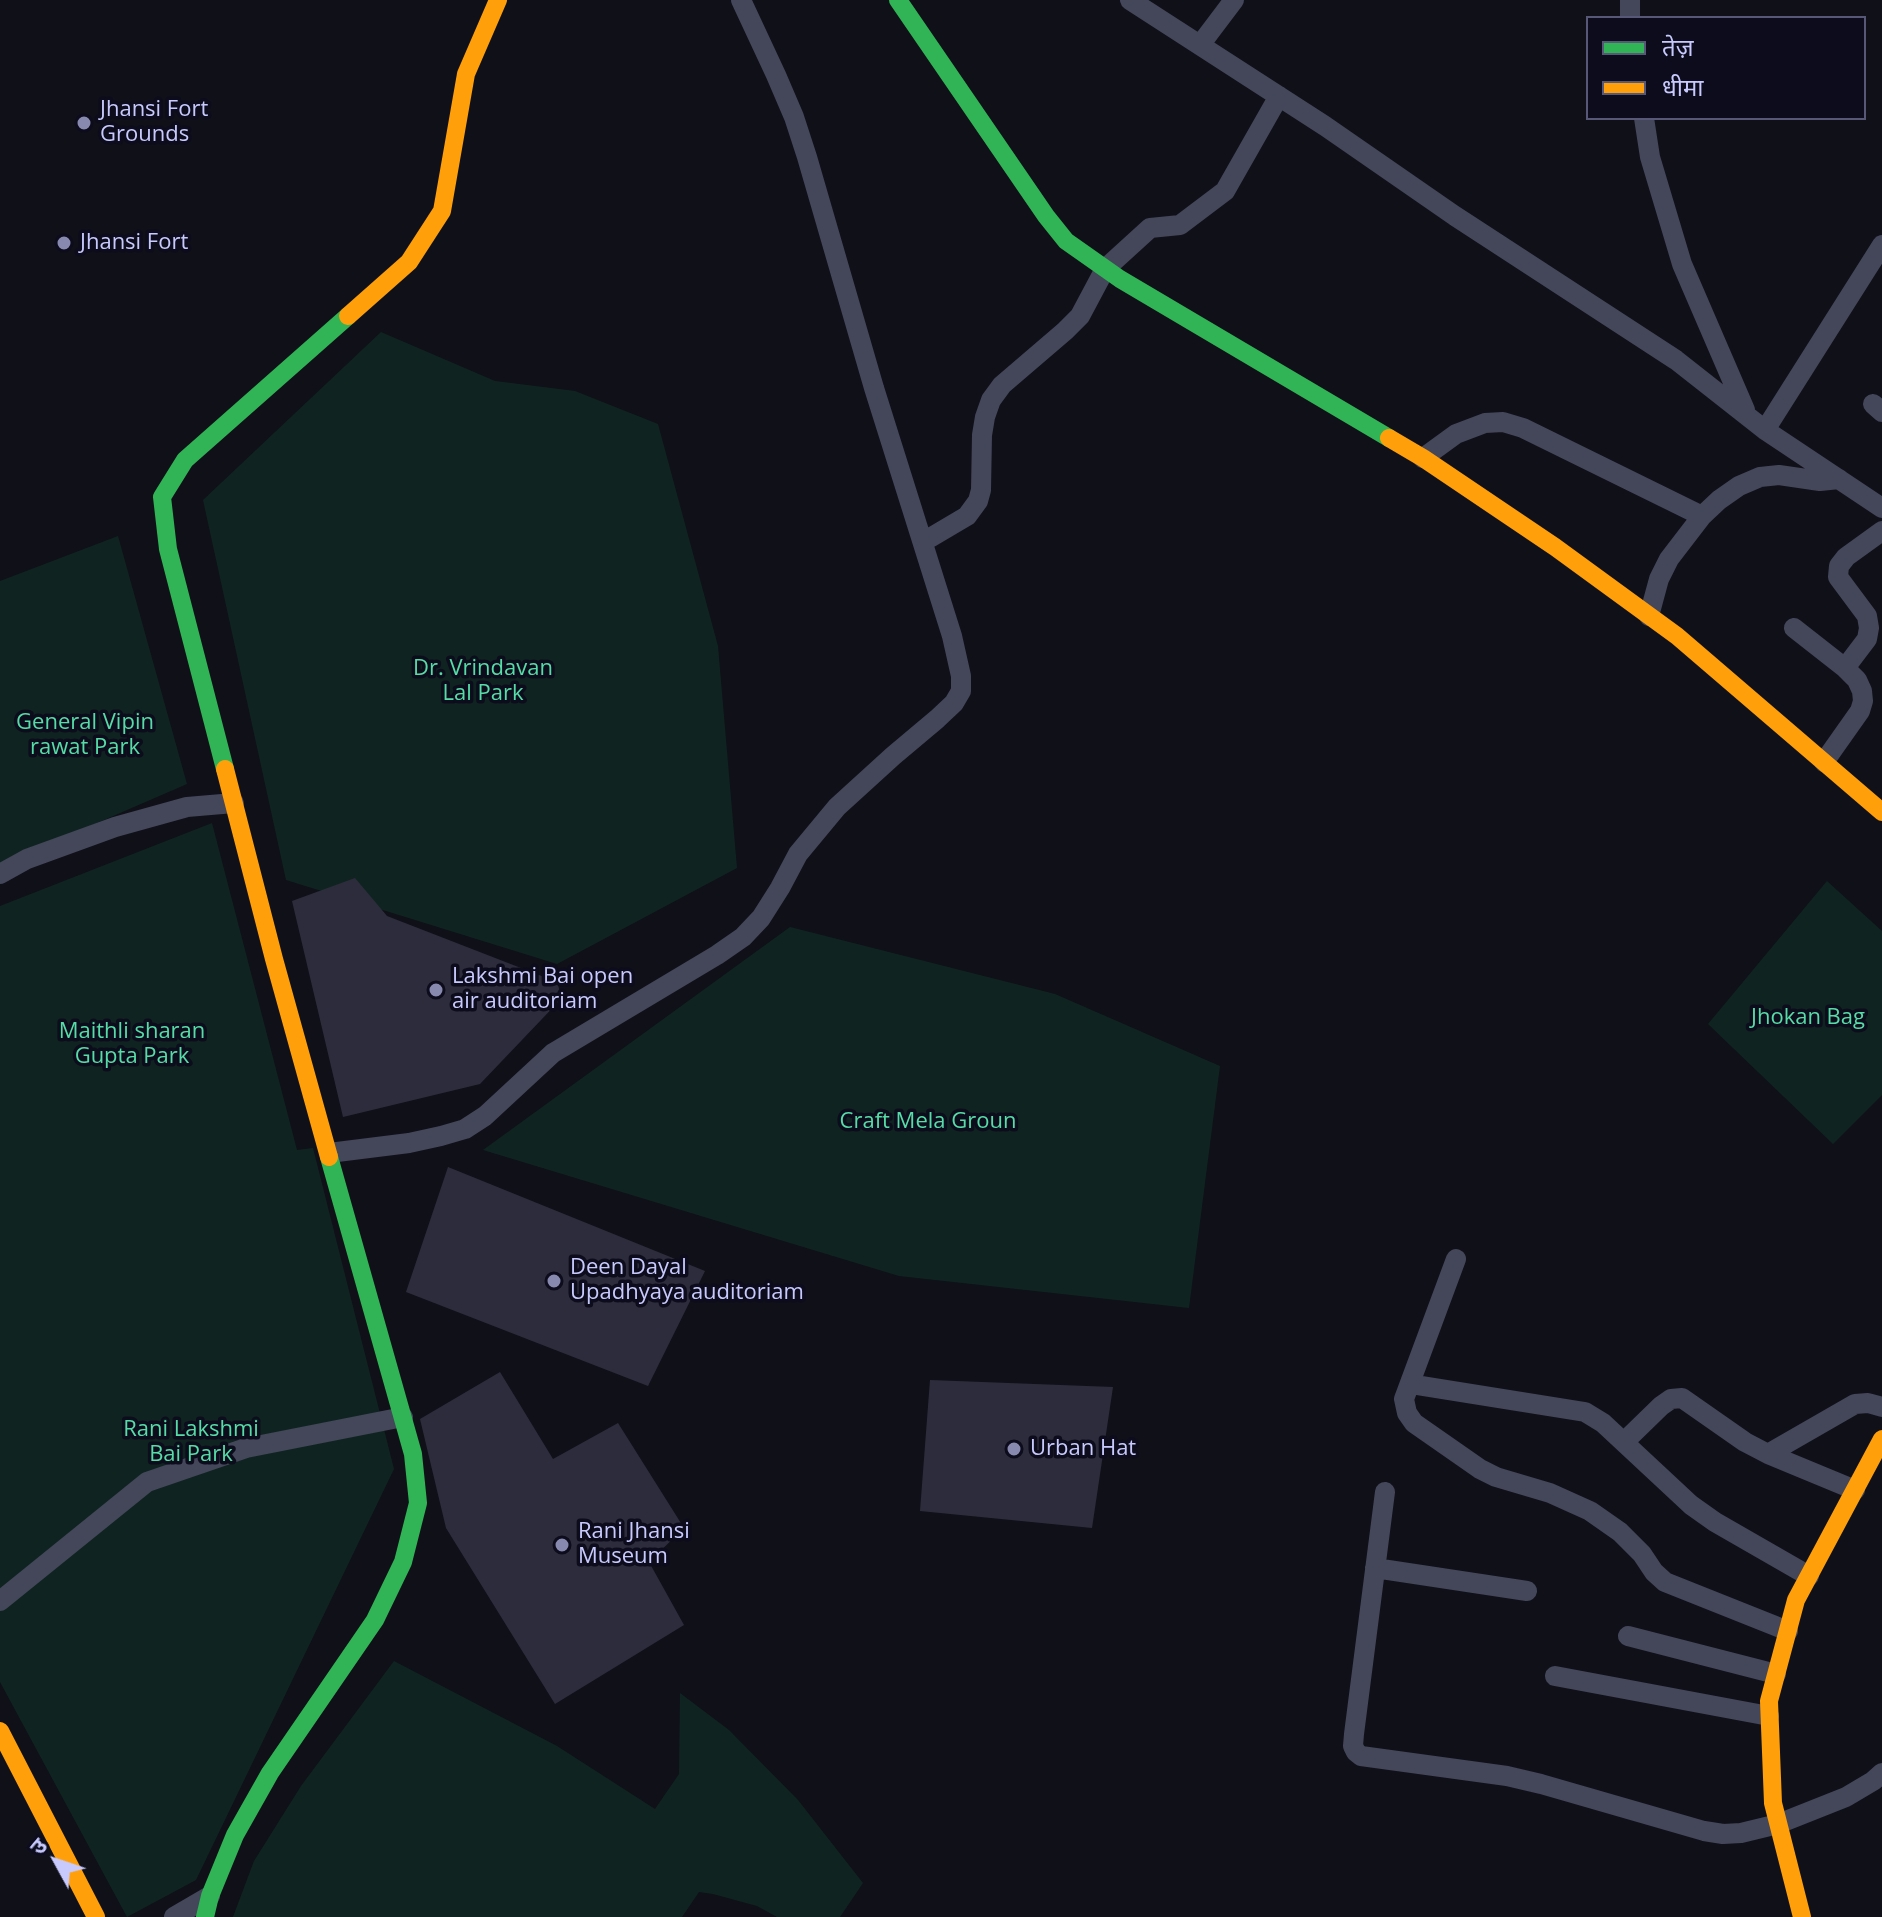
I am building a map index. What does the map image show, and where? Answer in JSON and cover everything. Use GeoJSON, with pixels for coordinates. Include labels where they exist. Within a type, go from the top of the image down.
{"type":"FeatureCollection","features":[{"type":"Feature","properties":{"kind":"street"},"geometry":{"type":"LineString","coordinates":[[205,1917],[210,1896],[235,1835],[263,1786],[375,1620],[403,1562],[418,1503],[413,1454],[274,959],[168,549],[162,497],[185,460],[409,262],[442,211],[466,74],[498,0]]}},
{"type":"Feature","properties":{"kind":"street"},"geometry":{"type":"LineString","coordinates":[[329,1153],[409,1143],[465,1129],[485,1116],[553,1053],[743,937],[761,918],[798,854],[837,807],[937,719],[954,703],[961,691],[961,676],[952,636],[874,388],[803,144],[776,75],[741,0]]}},
{"type":"Feature","properties":{"kind":"street"},"geometry":{"type":"LineString","coordinates":[[898,0],[1066,241],[1105,269],[1423,458],[1555,547],[1677,636],[1882,812]]}},
{"type":"Feature","properties":{"kind":"street"},"geometry":{"type":"LineString","coordinates":[[1130,0],[1676,360],[1765,430],[1882,508]]}},
{"type":"Feature","properties":{"kind":"street"},"geometry":{"type":"LineString","coordinates":[[1200,45],[1234,0]]}},
{"type":"Feature","properties":{"kind":"street"},"geometry":{"type":"LineString","coordinates":[[923,542],[967,516],[978,501],[982,435],[991,400],[1012,376],[1080,316],[1105,269],[1150,228],[1180,225],[1225,191],[1279,96]]}},
{"type":"Feature","properties":{"kind":"street"},"geometry":{"type":"LineString","coordinates":[[1644,120],[1650,157],[1682,264],[1746,414]]}},
{"type":"Feature","properties":{"kind":"street"},"geometry":{"type":"LineString","coordinates":[[1765,430],[1882,245]]}},
{"type":"Feature","properties":{"kind":"street"},"geometry":{"type":"LineString","coordinates":[[1423,458],[1456,434],[1485,423],[1503,422],[1523,428],[1702,516]]}},
{"type":"Feature","properties":{"kind":"street"},"geometry":{"type":"LineString","coordinates":[[1649,616],[1659,579],[1669,559],[1702,516],[1719,500],[1739,486],[1760,477],[1779,475],[1820,481],[1839,479]]}},
{"type":"Feature","properties":{"kind":"street"},"geometry":{"type":"LineString","coordinates":[[1845,668],[1867,639],[1869,628],[1867,616],[1838,577],[1839,566],[1846,557],[1882,531]]}},
{"type":"Feature","properties":{"kind":"street"},"geometry":{"type":"LineString","coordinates":[[1794,628],[1845,668],[1857,680],[1862,691],[1860,711],[1824,762]]}},
{"type":"Feature","properties":{"kind":"street"},"geometry":{"type":"LineString","coordinates":[[0,874],[27,859],[115,827],[187,807],[234,803]]}},
{"type":"Feature","properties":{"kind":"street"},"geometry":{"type":"LineString","coordinates":[[1456,1259],[1404,1399],[1407,1413],[1414,1423],[1480,1469],[1550,1493],[1590,1511],[1620,1532],[1665,1582],[1788,1631]]}},
{"type":"Feature","properties":{"kind":"street"},"geometry":{"type":"LineString","coordinates":[[1410,1384],[1585,1412],[1603,1423],[1691,1505],[1809,1576]]}},
{"type":"Feature","properties":{"kind":"street"},"geometry":{"type":"LineString","coordinates":[[1624,1442],[1661,1406],[1671,1399],[1682,1398],[1745,1442],[1788,1464],[1855,1490]]}},
{"type":"Feature","properties":{"kind":"street"},"geometry":{"type":"LineString","coordinates":[[1768,1454],[1855,1404],[1868,1403],[1882,1407]]}},
{"type":"Feature","properties":{"kind":"street"},"geometry":{"type":"LineString","coordinates":[[0,1601],[147,1482],[246,1448],[403,1417]]}},
{"type":"Feature","properties":{"kind":"street"},"geometry":{"type":"LineString","coordinates":[[1802,1917],[1773,1803],[1769,1701],[1796,1600],[1882,1439]]}},
{"type":"Feature","properties":{"kind":"street"},"geometry":{"type":"LineString","coordinates":[[1385,1492],[1354,1734],[1353,1746],[1361,1756],[1507,1776],[1723,1834],[1778,1824],[1846,1797],[1882,1773]]}},
{"type":"Feature","properties":{"kind":"street"},"geometry":{"type":"LineString","coordinates":[[1375,1568],[1527,1591]]}},
{"type":"Feature","properties":{"kind":"street"},"geometry":{"type":"LineString","coordinates":[[1628,1636],[1776,1674]]}},
{"type":"Feature","properties":{"kind":"street"},"geometry":{"type":"LineString","coordinates":[[1555,1676],[1769,1716]]}},
{"type":"Feature","properties":{"kind":"street"},"geometry":{"type":"LineString","coordinates":[[0,1731],[96,1917]]}},
{"type":"Feature","properties":{"kind":"street"},"geometry":{"type":"LineString","coordinates":[[0,1764],[77,1917]]}},
{"type":"Feature","properties":{"kind":"street"},"geometry":{"type":"LineString","coordinates":[[174,1917],[210,1896]]}},
{"type":"Feature","properties":{"kind":"green space","name":"Dr. Vrindavan Lal Park"},"geometry":{"type":"Polygon","coordinates":[[[381,332],[495,381],[575,391],[658,424],[718,646],[737,868],[557,964],[286,880],[203,500],[381,332]]]}},
{"type":"Feature","properties":{"kind":"green space","name":"General Vipin rawat Park"},"geometry":{"type":"Polygon","coordinates":[[[118,536],[187,784],[0,865],[0,581],[118,536]]]}},
{"type":"Feature","properties":{"kind":"green space","name":"Rani Lakshmi Bai Park"},"geometry":{"type":"Polygon","coordinates":[[[212,823],[297,1150],[313,1148],[394,1469],[196,1880],[127,1917],[0,1682],[0,906],[212,823]]]}},
{"type":"Feature","properties":{"kind":"green space","name":"Jhokan Bag"},"geometry":{"type":"Polygon","coordinates":[[[1827,881],[1882,931],[1882,1095],[1833,1144],[1708,1024],[1827,881]]]}},
{"type":"Feature","properties":{"kind":"green space","name":"Craft Mela Groun"},"geometry":{"type":"Polygon","coordinates":[[[790,927],[1055,994],[1220,1066],[1189,1308],[899,1276],[483,1150],[790,927]]]}},
{"type":"Feature","properties":{"kind":"green space"},"geometry":{"type":"Polygon","coordinates":[[[394,1661],[557,1746],[655,1809],[679,1774],[680,1693],[729,1730],[798,1800],[863,1883],[840,1917],[777,1917],[757,1906],[699,1892],[682,1917],[233,1917],[254,1861],[301,1786],[394,1661]]]}},
{"type":"Feature","properties":{"kind":"building","name":"Lakshmi Bai open air auditoriam"},"geometry":{"type":"Polygon","coordinates":[[[355,878],[387,916],[557,982],[562,998],[480,1084],[343,1117],[292,901],[355,878]]]}},
{"type":"Feature","properties":{"kind":"building","name":"Deen Dayal Upadhyaya auditoriam"},"geometry":{"type":"Polygon","coordinates":[[[448,1167],[705,1271],[648,1386],[406,1292],[448,1167]]]}},
{"type":"Feature","properties":{"kind":"building","name":"Rani Jhansi Museum"},"geometry":{"type":"Polygon","coordinates":[[[500,1372],[553,1459],[618,1423],[684,1528],[649,1562],[684,1625],[555,1704],[446,1528],[420,1419],[500,1372]]]}},
{"type":"Feature","properties":{"kind":"building","name":"Urban Hat"},"geometry":{"type":"Polygon","coordinates":[[[930,1380],[1113,1387],[1092,1528],[920,1511],[930,1380]]]}},
{"type":"Feature","properties":{"kind":"traffic: fast"},"geometry":{"type":"LineString","coordinates":[[898,0],[1066,241],[1120,279],[1389,438]]}},
{"type":"Feature","properties":{"kind":"traffic: fast"},"geometry":{"type":"LineString","coordinates":[[225,769],[168,549],[162,497],[185,460],[348,316]]}},
{"type":"Feature","properties":{"kind":"traffic: fast"},"geometry":{"type":"LineString","coordinates":[[205,1917],[210,1896],[235,1835],[270,1773],[375,1620],[403,1562],[418,1503],[413,1454],[329,1157]]}},
{"type":"Feature","properties":{"kind":"traffic: slow"},"geometry":{"type":"LineString","coordinates":[[348,316],[409,262],[442,211],[466,74],[498,0]]}},
{"type":"Feature","properties":{"kind":"traffic: slow"},"geometry":{"type":"LineString","coordinates":[[1389,438],[1555,547],[1677,636],[1882,812]]}},
{"type":"Feature","properties":{"kind":"traffic: slow"},"geometry":{"type":"LineString","coordinates":[[225,769],[329,1157]]}},
{"type":"Feature","properties":{"kind":"traffic: slow"},"geometry":{"type":"LineString","coordinates":[[1802,1917],[1773,1803],[1769,1701],[1796,1600],[1882,1439]]}},
{"type":"Feature","properties":{"kind":"traffic: slow"},"geometry":{"type":"LineString","coordinates":[[0,1731],[96,1917]]}},
{"type":"Feature","properties":{"kind":"place","name":"Jhansi Fort Grounds"},"geometry":{"type":"Point","coordinates":[84,123]}},
{"type":"Feature","properties":{"kind":"place","name":"Jhansi Fort"},"geometry":{"type":"Point","coordinates":[64,243]}},
{"type":"Feature","properties":{"kind":"place","name":"Lakshmi Bai open air auditoriam"},"geometry":{"type":"Point","coordinates":[436,990]}},
{"type":"Feature","properties":{"kind":"place","name":"Deen Dayal Upadhyaya auditoriam"},"geometry":{"type":"Point","coordinates":[554,1281]}},
{"type":"Feature","properties":{"kind":"place","name":"Urban Hat"},"geometry":{"type":"Point","coordinates":[1014,1449]}},
{"type":"Feature","properties":{"kind":"place","name":"Rani Jhansi Museum"},"geometry":{"type":"Point","coordinates":[562,1545]}},
{"type":"Feature","properties":{"kind":"park label","name":"Maithli sharan Gupta Park"},"geometry":{"type":"Point","coordinates":[132,1044]}}]}
